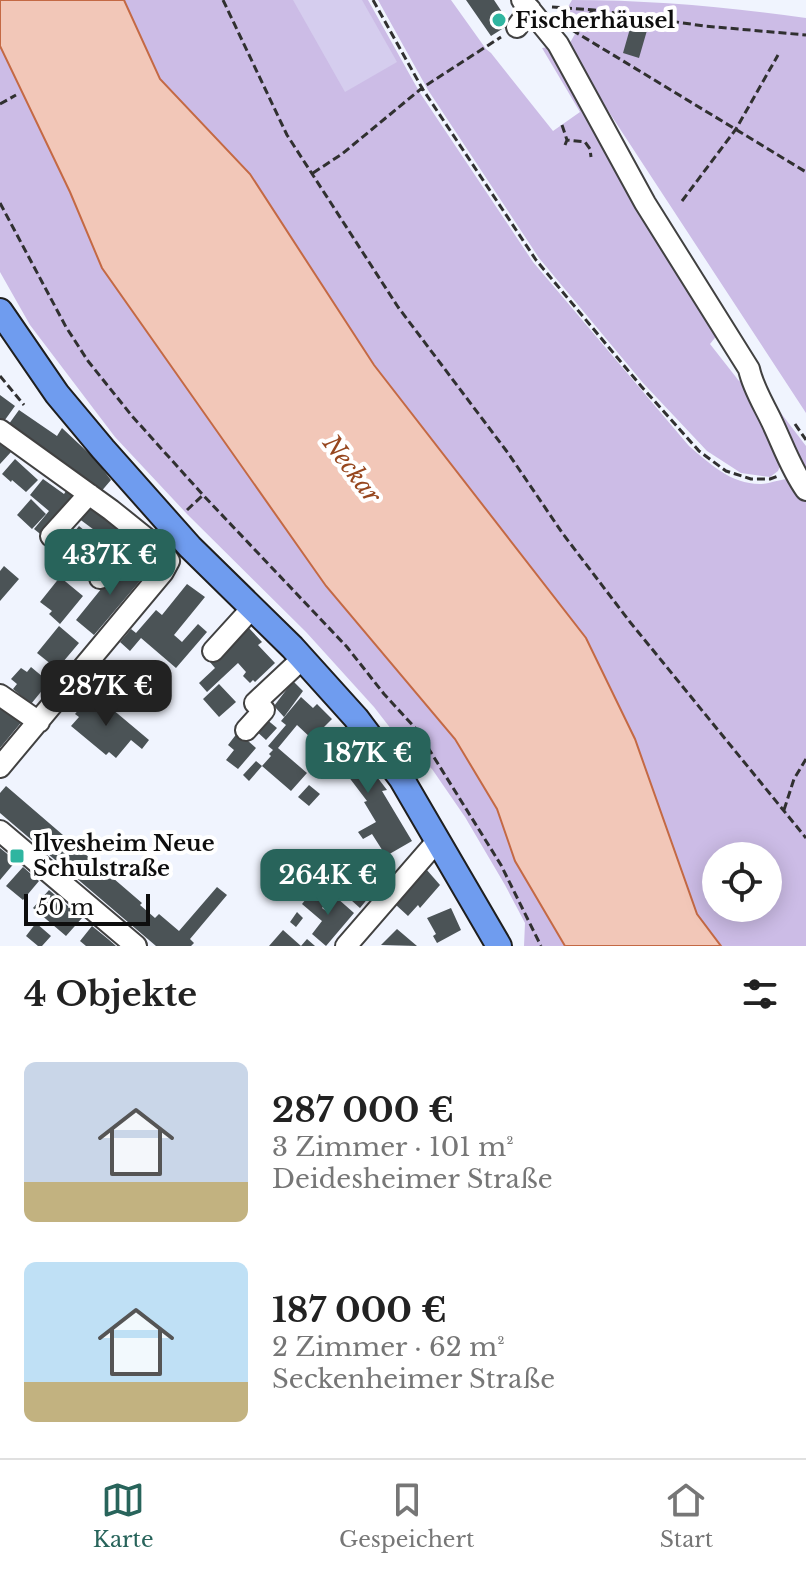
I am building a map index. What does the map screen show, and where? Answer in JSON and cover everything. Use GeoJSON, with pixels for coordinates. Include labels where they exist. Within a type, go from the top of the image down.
{"type":"FeatureCollection","features":[{"type":"Feature","properties":{"kind":"main road"},"geometry":{"type":"LineString","coordinates":[[0,311],[57,394],[103,449],[190,547],[303,658],[356,718],[401,778],[499,946]]}},
{"type":"Feature","properties":{"kind":"street"},"geometry":{"type":"LineString","coordinates":[[517,27],[526,4],[558,44],[645,203],[749,369],[751,381],[793,471],[806,490]]}},
{"type":"Feature","properties":{"kind":"street"},"geometry":{"type":"LineString","coordinates":[[0,430],[121,515],[169,561],[0,767]]}},
{"type":"Feature","properties":{"kind":"street"},"geometry":{"type":"LineString","coordinates":[[51,536],[89,494]]}},
{"type":"Feature","properties":{"kind":"street"},"geometry":{"type":"LineString","coordinates":[[100,578],[138,533]]}},
{"type":"Feature","properties":{"kind":"street"},"geometry":{"type":"LineString","coordinates":[[213,651],[253,607]]}},
{"type":"Feature","properties":{"kind":"street"},"geometry":{"type":"LineString","coordinates":[[246,730],[264,710],[255,703],[303,658]]}},
{"type":"Feature","properties":{"kind":"street"},"geometry":{"type":"LineString","coordinates":[[0,695],[39,722]]}},
{"type":"Feature","properties":{"kind":"street"},"geometry":{"type":"LineString","coordinates":[[0,831],[136,946]]}},
{"type":"Feature","properties":{"kind":"street"},"geometry":{"type":"LineString","coordinates":[[346,946],[438,840]]}},
{"type":"Feature","properties":{"kind":"path"},"geometry":{"type":"LineString","coordinates":[[223,0],[287,135],[398,307],[630,622],[806,838]]}},
{"type":"Feature","properties":{"kind":"path"},"geometry":{"type":"LineString","coordinates":[[373,0],[422,88],[536,260],[641,386],[699,451],[726,471],[751,479],[770,479],[793,471]]}},
{"type":"Feature","properties":{"kind":"path"},"geometry":{"type":"LineString","coordinates":[[526,4],[806,35]]}},
{"type":"Feature","properties":{"kind":"path"},"geometry":{"type":"LineString","coordinates":[[574,31],[594,10]]}},
{"type":"Feature","properties":{"kind":"path"},"geometry":{"type":"LineString","coordinates":[[563,25],[806,172]]}},
{"type":"Feature","properties":{"kind":"path"},"geometry":{"type":"LineString","coordinates":[[313,173],[342,154],[422,88],[497,39]]}},
{"type":"Feature","properties":{"kind":"path"},"geometry":{"type":"LineString","coordinates":[[682,201],[736,129],[778,55]]}},
{"type":"Feature","properties":{"kind":"path"},"geometry":{"type":"LineString","coordinates":[[0,104],[16,95]]}},
{"type":"Feature","properties":{"kind":"path"},"geometry":{"type":"LineString","coordinates":[[562,125],[567,140]]}},
{"type":"Feature","properties":{"kind":"path"},"geometry":{"type":"LineString","coordinates":[[565,145],[567,140]]}},
{"type":"Feature","properties":{"kind":"path"},"geometry":{"type":"LineString","coordinates":[[567,140],[585,142],[591,157]]}},
{"type":"Feature","properties":{"kind":"path"},"geometry":{"type":"LineString","coordinates":[[0,203],[66,327],[88,361],[132,416],[337,636],[417,730],[501,865],[541,946]]}},
{"type":"Feature","properties":{"kind":"path"},"geometry":{"type":"LineString","coordinates":[[0,376],[24,405]]}},
{"type":"Feature","properties":{"kind":"path"},"geometry":{"type":"LineString","coordinates":[[183,514],[203,495]]}},
{"type":"Feature","properties":{"kind":"path"},"geometry":{"type":"LineString","coordinates":[[784,810],[794,779],[806,759]]}},
{"type":"Feature","properties":{"kind":"shaded area"},"geometry":{"type":"Polygon","coordinates":[[[124,0],[368,0],[420,93],[533,262],[689,446],[722,472],[741,481],[762,484],[794,479],[806,496],[806,946],[721,946],[703,922],[782,922],[782,842],[702,842],[702,921],[697,914],[635,739],[374,365],[250,175],[160,79],[124,0]]]}},
{"type":"Feature","properties":{"kind":"shaded area"},"geometry":{"type":"Polygon","coordinates":[[[293,0],[362,0],[397,62],[345,92],[293,0]]]}},
{"type":"Feature","properties":{"kind":"shaded area"},"geometry":{"type":"Polygon","coordinates":[[[378,0],[451,0],[486,49],[553,131],[580,112],[542,48],[549,47],[718,334],[710,344],[739,381],[745,378],[782,461],[778,471],[770,477],[741,473],[707,451],[643,383],[539,258],[428,90],[378,0]]]}},
{"type":"Feature","properties":{"kind":"shaded area"},"geometry":{"type":"Polygon","coordinates":[[[572,0],[689,5],[806,18],[806,413],[567,48],[583,20],[564,14],[572,0]]]}},
{"type":"Feature","properties":{"kind":"shaded area"},"geometry":{"type":"Polygon","coordinates":[[[0,46],[70,192],[102,268],[326,586],[455,739],[497,809],[515,861],[565,946],[524,946],[525,923],[465,817],[432,769],[405,747],[374,707],[306,632],[187,514],[115,437],[30,325],[0,272],[0,46]]]}},
{"type":"Feature","properties":{"kind":"shaded area"},"geometry":{"type":"Polygon","coordinates":[[[758,383],[806,446],[806,480],[758,383]]]}},
{"type":"Feature","properties":{"kind":"water","name":"Neckar"},"geometry":{"type":"Polygon","coordinates":[[[0,0],[124,0],[160,79],[250,174],[374,365],[586,638],[635,739],[697,914],[721,946],[565,946],[515,861],[497,809],[455,739],[326,586],[102,268],[70,192],[0,46],[0,0]]]}},
{"type":"Feature","properties":{"kind":"building"},"geometry":{"type":"Polygon","coordinates":[[[466,0],[494,0],[510,24],[491,36],[466,0]]]}},
{"type":"Feature","properties":{"kind":"building"},"geometry":{"type":"Polygon","coordinates":[[[631,25],[648,27],[639,58],[623,53],[631,25]]]}},
{"type":"Feature","properties":{"kind":"building"},"geometry":{"type":"Polygon","coordinates":[[[0,395],[15,406],[2,424],[0,423],[0,395]]]}},
{"type":"Feature","properties":{"kind":"building"},"geometry":{"type":"Polygon","coordinates":[[[19,410],[57,436],[62,428],[95,459],[111,480],[99,494],[6,428],[19,410]]]}},
{"type":"Feature","properties":{"kind":"building"},"geometry":{"type":"Polygon","coordinates":[[[0,444],[11,452],[0,464],[0,444]]]}},
{"type":"Feature","properties":{"kind":"building"},"geometry":{"type":"Polygon","coordinates":[[[15,459],[38,480],[26,492],[2,474],[15,459]]]}},
{"type":"Feature","properties":{"kind":"building"},"geometry":{"type":"Polygon","coordinates":[[[43,479],[78,500],[44,537],[34,529],[49,511],[30,495],[43,479]]]}},
{"type":"Feature","properties":{"kind":"building"},"geometry":{"type":"Polygon","coordinates":[[[31,499],[46,514],[32,529],[17,515],[31,499]]]}},
{"type":"Feature","properties":{"kind":"building"},"geometry":{"type":"Polygon","coordinates":[[[89,505],[120,530],[109,541],[78,518],[89,505]]]}},
{"type":"Feature","properties":{"kind":"building"},"geometry":{"type":"Polygon","coordinates":[[[79,526],[113,551],[88,576],[58,552],[79,526]]]}},
{"type":"Feature","properties":{"kind":"building"},"geometry":{"type":"Polygon","coordinates":[[[123,562],[129,567],[132,564],[145,575],[94,635],[76,620],[123,562]]]}},
{"type":"Feature","properties":{"kind":"building"},"geometry":{"type":"Polygon","coordinates":[[[4,566],[19,579],[0,601],[0,571],[4,566]]]}},
{"type":"Feature","properties":{"kind":"building"},"geometry":{"type":"Polygon","coordinates":[[[60,577],[83,596],[60,624],[49,614],[52,611],[40,602],[60,577]]]}},
{"type":"Feature","properties":{"kind":"building"},"geometry":{"type":"Polygon","coordinates":[[[187,584],[205,597],[174,635],[182,642],[198,624],[207,632],[176,668],[141,638],[130,651],[120,642],[131,629],[136,633],[156,610],[162,615],[187,584]]]}},
{"type":"Feature","properties":{"kind":"building"},"geometry":{"type":"Polygon","coordinates":[[[59,626],[79,643],[57,669],[37,653],[59,626]]]}},
{"type":"Feature","properties":{"kind":"building"},"geometry":{"type":"Polygon","coordinates":[[[247,626],[262,642],[258,645],[275,663],[250,683],[243,676],[246,672],[238,663],[207,692],[199,683],[215,668],[209,661],[247,626]]]}},
{"type":"Feature","properties":{"kind":"building"},"geometry":{"type":"Polygon","coordinates":[[[31,667],[49,682],[31,704],[13,689],[17,684],[11,679],[21,668],[27,672],[31,667]]]}},
{"type":"Feature","properties":{"kind":"building"},"geometry":{"type":"Polygon","coordinates":[[[293,681],[303,691],[284,717],[274,706],[293,681]]]}},
{"type":"Feature","properties":{"kind":"building"},"geometry":{"type":"Polygon","coordinates":[[[219,684],[236,702],[219,717],[203,699],[219,684]]]}},
{"type":"Feature","properties":{"kind":"building"},"geometry":{"type":"Polygon","coordinates":[[[93,693],[149,740],[142,749],[131,740],[116,758],[109,752],[106,755],[71,726],[79,717],[75,714],[93,693]]]}},
{"type":"Feature","properties":{"kind":"building"},"geometry":{"type":"Polygon","coordinates":[[[301,697],[313,708],[317,704],[332,719],[312,739],[297,725],[278,748],[307,773],[291,791],[262,766],[273,750],[268,746],[286,725],[281,721],[301,697]]]}},
{"type":"Feature","properties":{"kind":"building"},"geometry":{"type":"Polygon","coordinates":[[[0,700],[24,719],[0,748],[0,700]]]}},
{"type":"Feature","properties":{"kind":"building"},"geometry":{"type":"Polygon","coordinates":[[[265,718],[277,728],[266,740],[254,729],[265,718]]]}},
{"type":"Feature","properties":{"kind":"building"},"geometry":{"type":"Polygon","coordinates":[[[335,730],[387,790],[382,791],[412,841],[386,856],[372,834],[363,839],[358,832],[376,822],[364,802],[367,801],[318,745],[335,730]]]}},
{"type":"Feature","properties":{"kind":"building"},"geometry":{"type":"Polygon","coordinates":[[[238,732],[256,748],[238,769],[226,760],[234,750],[228,745],[238,732]]]}},
{"type":"Feature","properties":{"kind":"building"},"geometry":{"type":"Polygon","coordinates":[[[256,761],[262,766],[249,781],[243,775],[256,761]]]}},
{"type":"Feature","properties":{"kind":"building"},"geometry":{"type":"Polygon","coordinates":[[[309,785],[320,794],[309,806],[298,797],[309,785]]]}},
{"type":"Feature","properties":{"kind":"building"},"geometry":{"type":"Polygon","coordinates":[[[6,786],[142,903],[140,905],[155,918],[159,914],[179,931],[217,887],[227,895],[190,939],[194,943],[191,946],[156,946],[0,813],[0,793],[6,786]]]}},
{"type":"Feature","properties":{"kind":"building"},"geometry":{"type":"Polygon","coordinates":[[[0,848],[16,861],[0,880],[0,848]]]}},
{"type":"Feature","properties":{"kind":"building"},"geometry":{"type":"Polygon","coordinates":[[[23,867],[39,881],[23,900],[6,886],[23,867]]]}},
{"type":"Feature","properties":{"kind":"building"},"geometry":{"type":"Polygon","coordinates":[[[426,869],[440,885],[420,908],[418,905],[408,916],[396,905],[426,869]]]}},
{"type":"Feature","properties":{"kind":"building"},"geometry":{"type":"Polygon","coordinates":[[[352,883],[369,897],[360,908],[343,893],[352,883]]]}},
{"type":"Feature","properties":{"kind":"building"},"geometry":{"type":"Polygon","coordinates":[[[49,890],[82,918],[66,936],[33,908],[49,890]]]}},
{"type":"Feature","properties":{"kind":"building"},"geometry":{"type":"Polygon","coordinates":[[[313,890],[327,902],[322,908],[326,911],[337,898],[354,913],[326,946],[312,934],[322,921],[302,904],[313,890]]]}},
{"type":"Feature","properties":{"kind":"building"},"geometry":{"type":"Polygon","coordinates":[[[451,908],[461,930],[437,943],[433,936],[436,934],[427,918],[451,908]]]}},
{"type":"Feature","properties":{"kind":"building"},"geometry":{"type":"Polygon","coordinates":[[[297,912],[303,918],[296,927],[290,922],[297,912]]]}},
{"type":"Feature","properties":{"kind":"building"},"geometry":{"type":"Polygon","coordinates":[[[36,923],[51,936],[42,946],[26,936],[36,923]]]}},
{"type":"Feature","properties":{"kind":"building"},"geometry":{"type":"Polygon","coordinates":[[[92,926],[116,946],[86,946],[80,941],[92,926]]]}},
{"type":"Feature","properties":{"kind":"building"},"geometry":{"type":"Polygon","coordinates":[[[397,929],[417,946],[381,945],[397,929]]]}},
{"type":"Feature","properties":{"kind":"building"},"geometry":{"type":"Polygon","coordinates":[[[283,930],[301,946],[269,946],[283,930]]]}},
{"type":"Feature","properties":{"kind":"building"},"geometry":{"type":"Polygon","coordinates":[[[307,939],[315,946],[301,946],[307,939]]]}},
{"type":"Feature","properties":{"kind":"place","name":"Fischerhäusel"},"geometry":{"type":"Point","coordinates":[499,20]}},
{"type":"Feature","properties":{"kind":"place","name":"Ilvesheim Neue Schulstraße"},"geometry":{"type":"Point","coordinates":[17,856]}}]}
